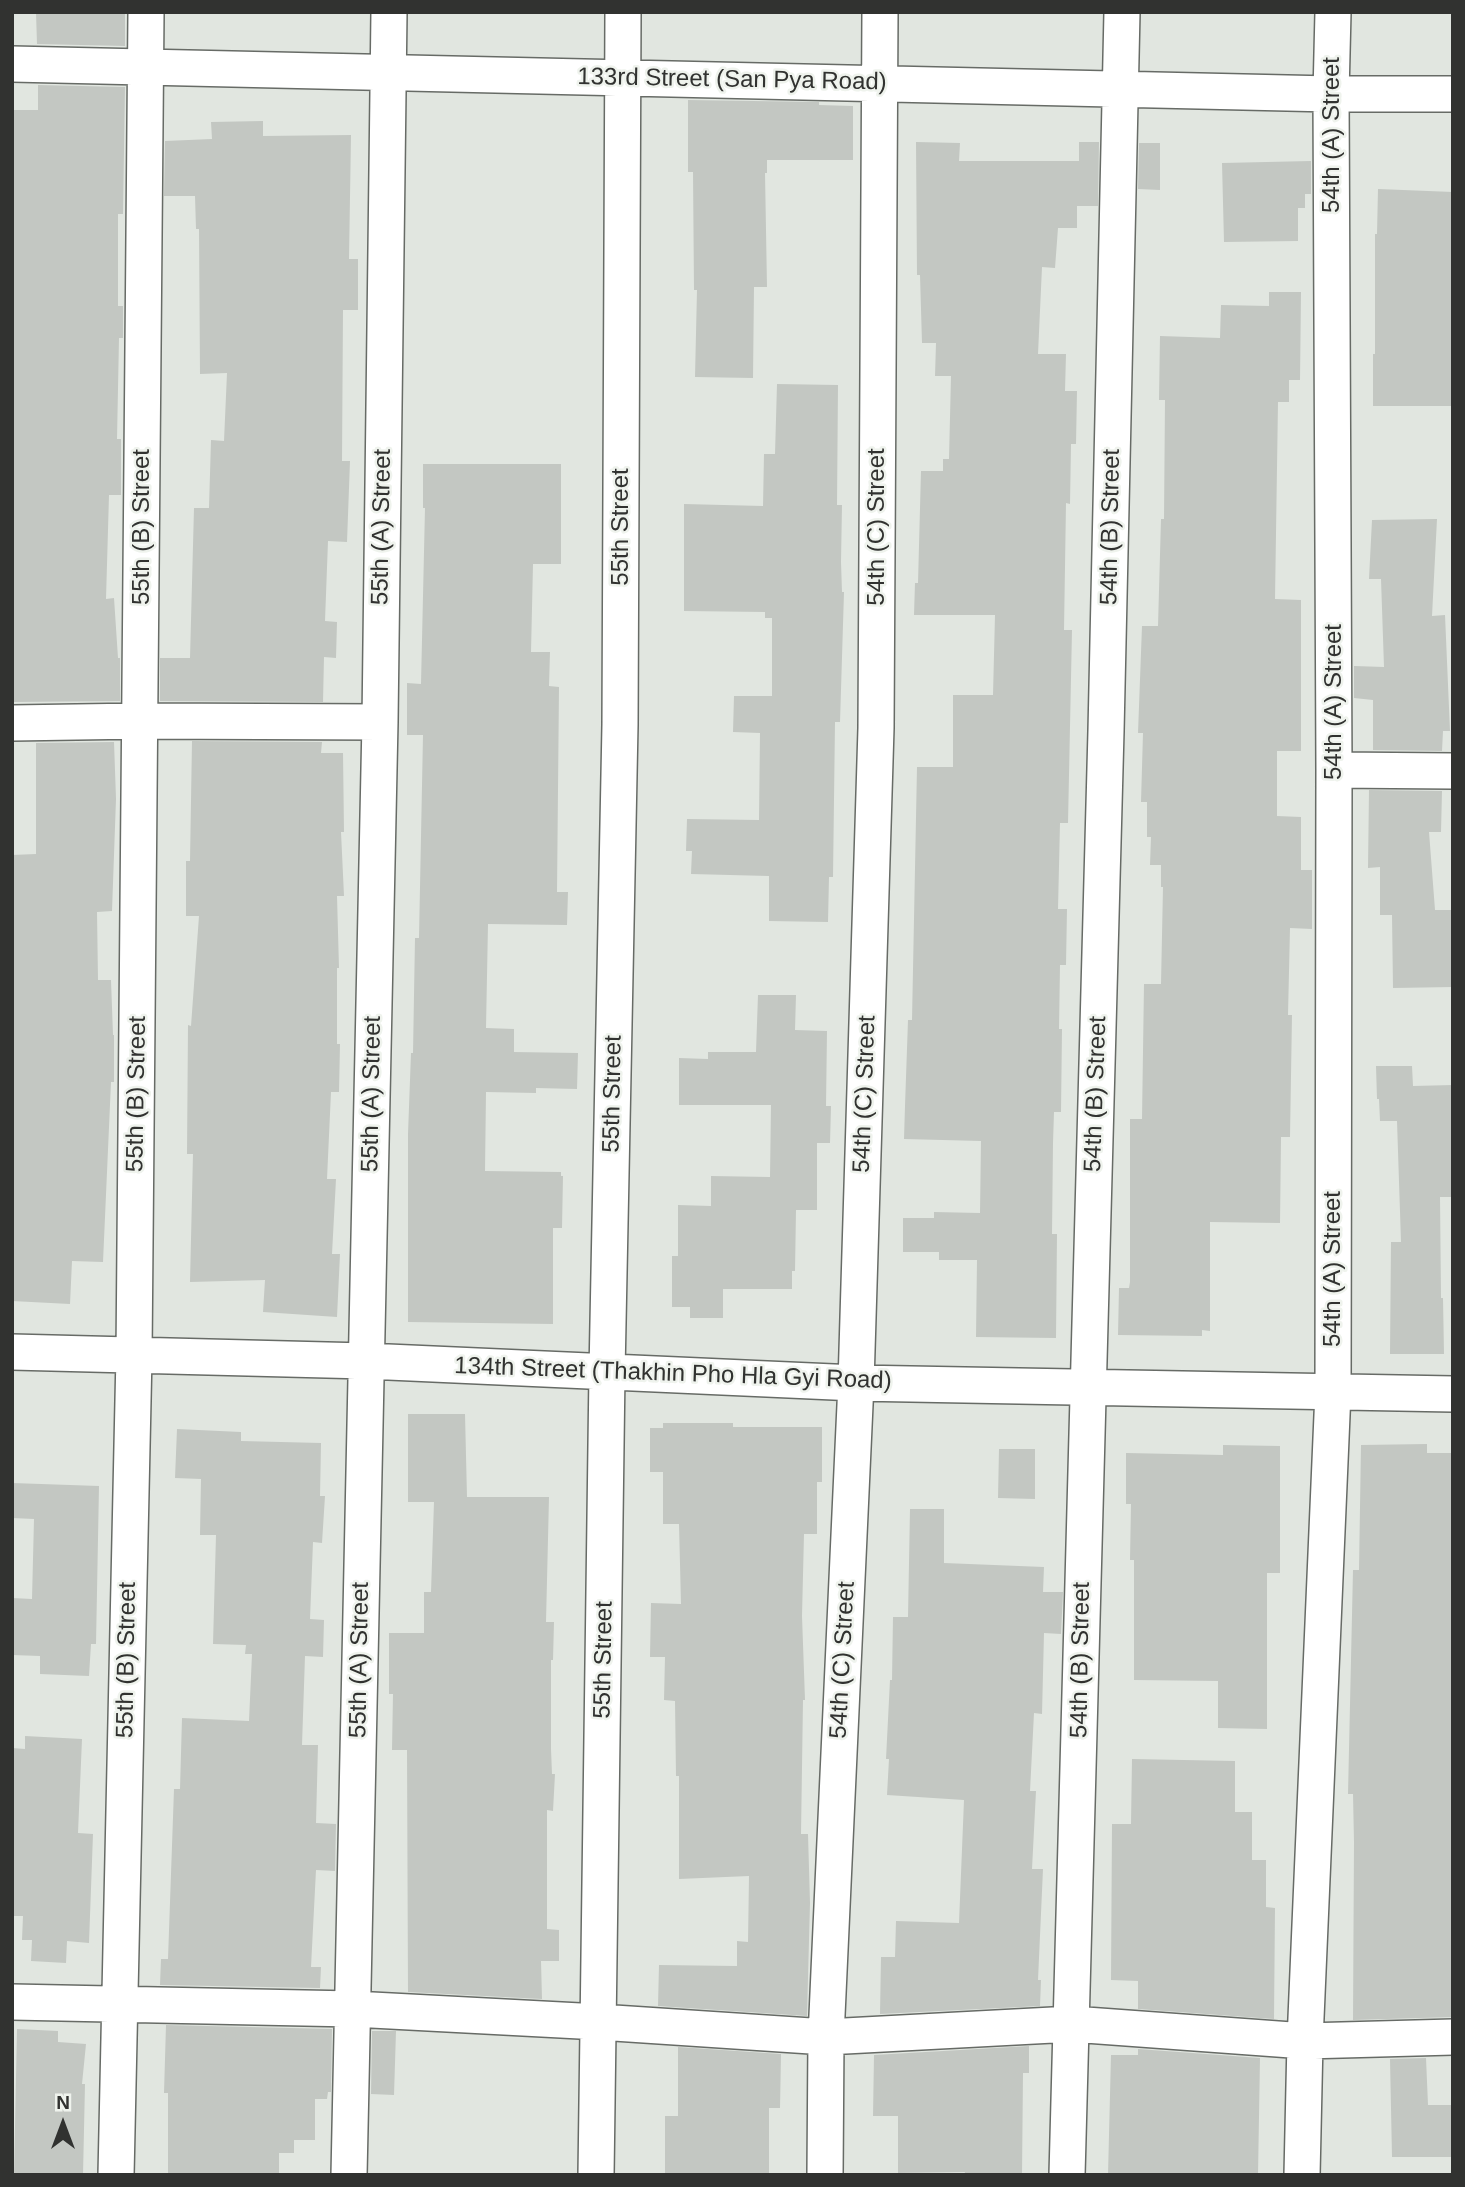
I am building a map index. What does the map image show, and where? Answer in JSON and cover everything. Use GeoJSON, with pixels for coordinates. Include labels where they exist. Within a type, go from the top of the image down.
{"type":"FeatureCollection","features":[{"type":"Feature","properties":{"kind":"street","name":"55th (B) Street"},"geometry":{"type":"LineString","coordinates":[[116,2175],[134,1355],[146,12]]}},
{"type":"Feature","properties":{"kind":"street","name":"55th (A) Street"},"geometry":{"type":"LineString","coordinates":[[349,2175],[380,722],[389,12]]}},
{"type":"Feature","properties":{"kind":"street","name":"55th Street"},"geometry":{"type":"LineString","coordinates":[[596,2175],[607,1372],[620,725],[623,12]]}},
{"type":"Feature","properties":{"kind":"street","name":"54th (C) Street"},"geometry":{"type":"LineString","coordinates":[[825,2175],[826,2037],[856,1383],[876,728],[880,12]]}},
{"type":"Feature","properties":{"kind":"street","name":"54th (B) Street"},"geometry":{"type":"LineString","coordinates":[[1067,2175],[1107,689],[1122,12]]}},
{"type":"Feature","properties":{"kind":"street","name":"54th (A) Street"},"geometry":{"type":"LineString","coordinates":[[1302,2175],[1305,2041],[1333,1392],[1333,12]]}},
{"type":"Feature","properties":{"kind":"street","name":"133rd Street (San Pya Road)"},"geometry":{"type":"LineString","coordinates":[[12,64],[1453,94]]}},
{"type":"Feature","properties":{"kind":"street"},"geometry":{"type":"LineString","coordinates":[[12,723],[380,722]]}},
{"type":"Feature","properties":{"kind":"street"},"geometry":{"type":"LineString","coordinates":[[1334,770],[1453,771]]}},
{"type":"Feature","properties":{"kind":"street","name":"134th Street (Thakhin Pho Hla Gyi Road)"},"geometry":{"type":"LineString","coordinates":[[12,1352],[366,1361],[856,1383],[1453,1394]]}},
{"type":"Feature","properties":{"kind":"street"},"geometry":{"type":"LineString","coordinates":[[12,2002],[353,2009],[826,2037],[1072,2024],[1305,2041],[1453,2038]]}},
{"type":"Feature","properties":{"kind":"building"},"geometry":{"type":"Polygon","coordinates":[[[36,12],[125,12],[125,46],[37,44],[36,12]]]}},
{"type":"Feature","properties":{"kind":"building"},"geometry":{"type":"Polygon","coordinates":[[[38,85],[125,87],[123,214],[118,214],[118,306],[123,306],[123,338],[119,338],[117,439],[121,439],[121,495],[109,495],[106,599],[114,598],[120,658],[120,701],[12,702],[12,110],[38,110],[38,85]]]}},
{"type":"Feature","properties":{"kind":"building"},"geometry":{"type":"Polygon","coordinates":[[[688,100],[819,102],[819,105],[853,106],[853,160],[767,160],[767,287],[754,287],[753,378],[695,377],[697,290],[694,290],[693,172],[688,172],[688,100]]]}},
{"type":"Feature","properties":{"kind":"building"},"geometry":{"type":"Polygon","coordinates":[[[263,121],[263,136],[351,135],[349,259],[358,259],[358,310],[343,310],[342,461],[350,461],[347,542],[328,541],[325,621],[337,622],[336,658],[324,657],[323,702],[160,701],[160,658],[190,658],[194,508],[209,508],[211,440],[224,441],[227,373],[200,374],[199,229],[196,229],[195,196],[164,196],[165,141],[212,139],[211,122],[263,121]]]}},
{"type":"Feature","properties":{"kind":"building"},"geometry":{"type":"Polygon","coordinates":[[[916,142],[960,143],[959,161],[1079,161],[1079,142],[1099,142],[1098,206],[1077,206],[1077,228],[1058,228],[1055,268],[1042,267],[1038,354],[1066,354],[1065,391],[1077,391],[1076,444],[1071,444],[1070,504],[1066,503],[1064,630],[1072,630],[1068,823],[1060,823],[1058,909],[1067,909],[1066,965],[1060,965],[1061,1112],[1054,1112],[1053,1143],[1052,1234],[1057,1234],[1056,1338],[976,1337],[977,1260],[939,1260],[939,1252],[903,1252],[903,1218],[934,1218],[934,1212],[980,1213],[981,1141],[904,1139],[908,1020],[912,1020],[917,767],[953,767],[953,695],[993,695],[995,615],[914,615],[915,583],[918,583],[921,471],[943,471],[943,459],[949,459],[951,376],[935,376],[936,343],[922,343],[920,275],[917,275],[916,142]]]}},
{"type":"Feature","properties":{"kind":"building"},"geometry":{"type":"Polygon","coordinates":[[[1139,143],[1160,143],[1160,190],[1138,189],[1139,143]]]}},
{"type":"Feature","properties":{"kind":"building"},"geometry":{"type":"Polygon","coordinates":[[[1311,161],[1311,194],[1305,194],[1305,208],[1298,208],[1298,241],[1224,242],[1222,163],[1311,161]]]}},
{"type":"Feature","properties":{"kind":"building"},"geometry":{"type":"Polygon","coordinates":[[[1378,189],[1453,192],[1453,406],[1373,406],[1378,189]]]}},
{"type":"Feature","properties":{"kind":"building"},"geometry":{"type":"Polygon","coordinates":[[[1269,292],[1301,292],[1300,380],[1289,380],[1289,402],[1278,402],[1275,599],[1301,600],[1301,751],[1277,751],[1277,816],[1301,817],[1301,870],[1312,870],[1312,929],[1290,928],[1290,1137],[1281,1137],[1280,1223],[1210,1222],[1210,1331],[1202,1330],[1202,1336],[1118,1335],[1119,1288],[1129,1288],[1130,1282],[1130,1119],[1142,1119],[1144,984],[1161,984],[1161,865],[1150,865],[1151,837],[1147,837],[1147,802],[1141,802],[1143,733],[1138,733],[1142,626],[1158,626],[1161,519],[1164,519],[1165,400],[1159,400],[1160,336],[1220,338],[1221,305],[1269,306],[1269,292]]]}},
{"type":"Feature","properties":{"kind":"building"},"geometry":{"type":"Polygon","coordinates":[[[777,384],[838,385],[837,505],[842,505],[841,562],[844,592],[840,722],[835,722],[833,877],[829,877],[828,922],[769,921],[769,876],[691,874],[692,851],[686,851],[687,819],[759,820],[760,733],[733,732],[734,696],[772,696],[772,618],[765,618],[765,612],[684,611],[684,504],[763,506],[764,454],[775,454],[777,384]]]}},
{"type":"Feature","properties":{"kind":"building"},"geometry":{"type":"Polygon","coordinates":[[[423,464],[561,464],[561,564],[533,564],[531,652],[550,652],[549,686],[559,687],[557,892],[568,892],[567,925],[488,924],[486,1028],[514,1029],[514,1052],[578,1053],[577,1089],[536,1088],[536,1093],[486,1092],[485,1171],[561,1172],[563,1176],[562,1228],[553,1228],[553,1324],[408,1322],[408,1134],[413,1053],[415,938],[419,938],[423,735],[407,735],[407,683],[421,684],[425,508],[423,464]]]}},
{"type":"Feature","properties":{"kind":"building"},"geometry":{"type":"Polygon","coordinates":[[[1437,519],[1432,616],[1445,615],[1450,731],[1443,731],[1442,751],[1373,750],[1373,700],[1354,698],[1354,666],[1384,667],[1381,579],[1369,579],[1372,520],[1437,519]]]}},
{"type":"Feature","properties":{"kind":"building"},"geometry":{"type":"Polygon","coordinates":[[[192,741],[322,742],[321,753],[343,753],[344,832],[341,832],[344,896],[337,896],[339,1092],[331,1092],[327,1179],[336,1179],[332,1254],[340,1254],[337,1317],[263,1312],[265,1280],[190,1282],[193,1154],[187,1154],[188,1025],[191,1026],[199,916],[186,916],[186,861],[190,861],[192,741]]]}},
{"type":"Feature","properties":{"kind":"building"},"geometry":{"type":"Polygon","coordinates":[[[114,742],[116,799],[112,911],[97,912],[98,980],[111,980],[114,1035],[114,1082],[111,1082],[103,1262],[72,1261],[70,1304],[12,1301],[12,855],[36,854],[36,743],[114,742]]]}},
{"type":"Feature","properties":{"kind":"building"},"geometry":{"type":"Polygon","coordinates":[[[1369,790],[1442,791],[1441,832],[1429,832],[1435,910],[1453,910],[1453,987],[1393,988],[1392,915],[1380,915],[1380,867],[1368,868],[1369,790]]]}},
{"type":"Feature","properties":{"kind":"building"},"geometry":{"type":"Polygon","coordinates":[[[758,995],[796,995],[795,1030],[827,1031],[826,1106],[831,1106],[830,1143],[817,1143],[817,1210],[796,1210],[792,1289],[723,1289],[723,1318],[690,1318],[690,1307],[672,1307],[672,1256],[678,1256],[678,1205],[711,1206],[711,1176],[770,1177],[771,1105],[679,1105],[679,1058],[708,1059],[708,1052],[756,1052],[758,995]]]}},
{"type":"Feature","properties":{"kind":"building"},"geometry":{"type":"Polygon","coordinates":[[[1376,1066],[1412,1066],[1413,1086],[1453,1085],[1453,1197],[1440,1197],[1444,1354],[1390,1354],[1391,1242],[1401,1242],[1397,1121],[1380,1121],[1376,1066]]]}},
{"type":"Feature","properties":{"kind":"building"},"geometry":{"type":"Polygon","coordinates":[[[408,1414],[465,1414],[467,1497],[549,1497],[546,1622],[554,1622],[551,1660],[551,1749],[552,1774],[555,1774],[553,1811],[547,1810],[547,1929],[559,1930],[559,1961],[541,1961],[542,1999],[408,1992],[407,1750],[392,1750],[393,1694],[389,1694],[389,1633],[424,1633],[424,1592],[431,1592],[434,1502],[408,1502],[408,1414]]]}},
{"type":"Feature","properties":{"kind":"building"},"geometry":{"type":"Polygon","coordinates":[[[663,1423],[733,1423],[733,1427],[822,1427],[822,1482],[817,1482],[817,1534],[804,1534],[802,1616],[805,1700],[801,1834],[808,1834],[810,1903],[807,2016],[658,2006],[659,1965],[737,1966],[737,1941],[748,1942],[749,1876],[679,1879],[679,1776],[676,1776],[675,1701],[664,1700],[665,1657],[650,1657],[651,1603],[681,1604],[679,1524],[663,1524],[663,1472],[650,1472],[650,1428],[663,1428],[663,1423]]]}},
{"type":"Feature","properties":{"kind":"building"},"geometry":{"type":"Polygon","coordinates":[[[177,1429],[241,1432],[241,1441],[321,1443],[320,1496],[325,1496],[322,1543],[313,1542],[310,1619],[324,1620],[323,1657],[305,1656],[302,1745],[318,1745],[316,1823],[336,1824],[335,1871],[316,1870],[311,1967],[321,1967],[320,1988],[160,1985],[161,1959],[168,1959],[174,1789],[180,1789],[182,1718],[249,1721],[252,1654],[245,1654],[246,1645],[213,1644],[216,1535],[200,1535],[201,1479],[175,1478],[177,1429]]]}},
{"type":"Feature","properties":{"kind":"building"},"geometry":{"type":"Polygon","coordinates":[[[1427,1444],[1427,1453],[1453,1453],[1453,2017],[1353,2020],[1353,1794],[1348,1794],[1353,1570],[1359,1570],[1361,1445],[1427,1444]]]}},
{"type":"Feature","properties":{"kind":"building"},"geometry":{"type":"Polygon","coordinates":[[[1223,1445],[1280,1446],[1280,1573],[1267,1573],[1267,1729],[1218,1728],[1218,1681],[1134,1680],[1134,1560],[1130,1560],[1131,1504],[1126,1504],[1126,1453],[1223,1455],[1223,1445]]]}},
{"type":"Feature","properties":{"kind":"building"},"geometry":{"type":"Polygon","coordinates":[[[999,1449],[1035,1449],[1035,1499],[998,1498],[999,1449]]]}},
{"type":"Feature","properties":{"kind":"building"},"geometry":{"type":"Polygon","coordinates":[[[12,1483],[99,1486],[96,1644],[91,1644],[89,1676],[40,1674],[40,1656],[12,1655],[12,1598],[32,1599],[34,1519],[12,1518],[12,1483]]]}},
{"type":"Feature","properties":{"kind":"building"},"geometry":{"type":"Polygon","coordinates":[[[910,1509],[944,1509],[944,1563],[1044,1567],[1043,1592],[1063,1592],[1061,1634],[1044,1633],[1042,1714],[1034,1713],[1030,1791],[1036,1791],[1032,1869],[1043,1869],[1038,1980],[1041,1980],[1040,2006],[880,2014],[881,1957],[895,1957],[896,1921],[959,1923],[964,1800],[887,1795],[889,1759],[886,1759],[892,1680],[893,1617],[908,1617],[910,1509]]]}},
{"type":"Feature","properties":{"kind":"building"},"geometry":{"type":"Polygon","coordinates":[[[25,1736],[82,1739],[78,1833],[93,1834],[89,1943],[67,1941],[66,1963],[31,1961],[32,1940],[22,1940],[23,1916],[12,1916],[12,1748],[25,1749],[25,1736]]]}},
{"type":"Feature","properties":{"kind":"building"},"geometry":{"type":"Polygon","coordinates":[[[1132,1759],[1235,1761],[1235,1812],[1252,1812],[1252,1860],[1266,1860],[1266,1907],[1275,1908],[1274,2019],[1138,2009],[1138,1981],[1111,1980],[1112,1824],[1131,1824],[1132,1759]]]}},
{"type":"Feature","properties":{"kind":"building"},"geometry":{"type":"Polygon","coordinates":[[[166,2025],[332,2029],[331,2092],[328,2092],[327,2099],[315,2099],[315,2140],[294,2140],[294,2153],[279,2153],[279,2175],[168,2175],[168,2093],[164,2093],[166,2025]]]}},
{"type":"Feature","properties":{"kind":"building"},"geometry":{"type":"Polygon","coordinates":[[[17,2029],[58,2031],[58,2042],[86,2044],[82,2084],[85,2084],[83,2175],[14,2175],[17,2029]]]}},
{"type":"Feature","properties":{"kind":"building"},"geometry":{"type":"Polygon","coordinates":[[[372,2031],[396,2031],[394,2095],[371,2094],[372,2031]]]}},
{"type":"Feature","properties":{"kind":"building"},"geometry":{"type":"Polygon","coordinates":[[[1029,2046],[1029,2073],[1023,2073],[1022,2175],[898,2173],[898,2116],[873,2116],[874,2055],[1029,2046]]]}},
{"type":"Feature","properties":{"kind":"building"},"geometry":{"type":"Polygon","coordinates":[[[678,2047],[781,2054],[780,2108],[769,2108],[769,2175],[665,2175],[665,2116],[678,2116],[678,2047]]]}},
{"type":"Feature","properties":{"kind":"building"},"geometry":{"type":"Polygon","coordinates":[[[1138,2049],[1260,2058],[1258,2175],[1108,2175],[1111,2055],[1138,2055],[1138,2049]]]}},
{"type":"Feature","properties":{"kind":"building"},"geometry":{"type":"Polygon","coordinates":[[[1426,2058],[1428,2105],[1453,2105],[1453,2157],[1392,2157],[1390,2059],[1426,2058]]]}}]}
